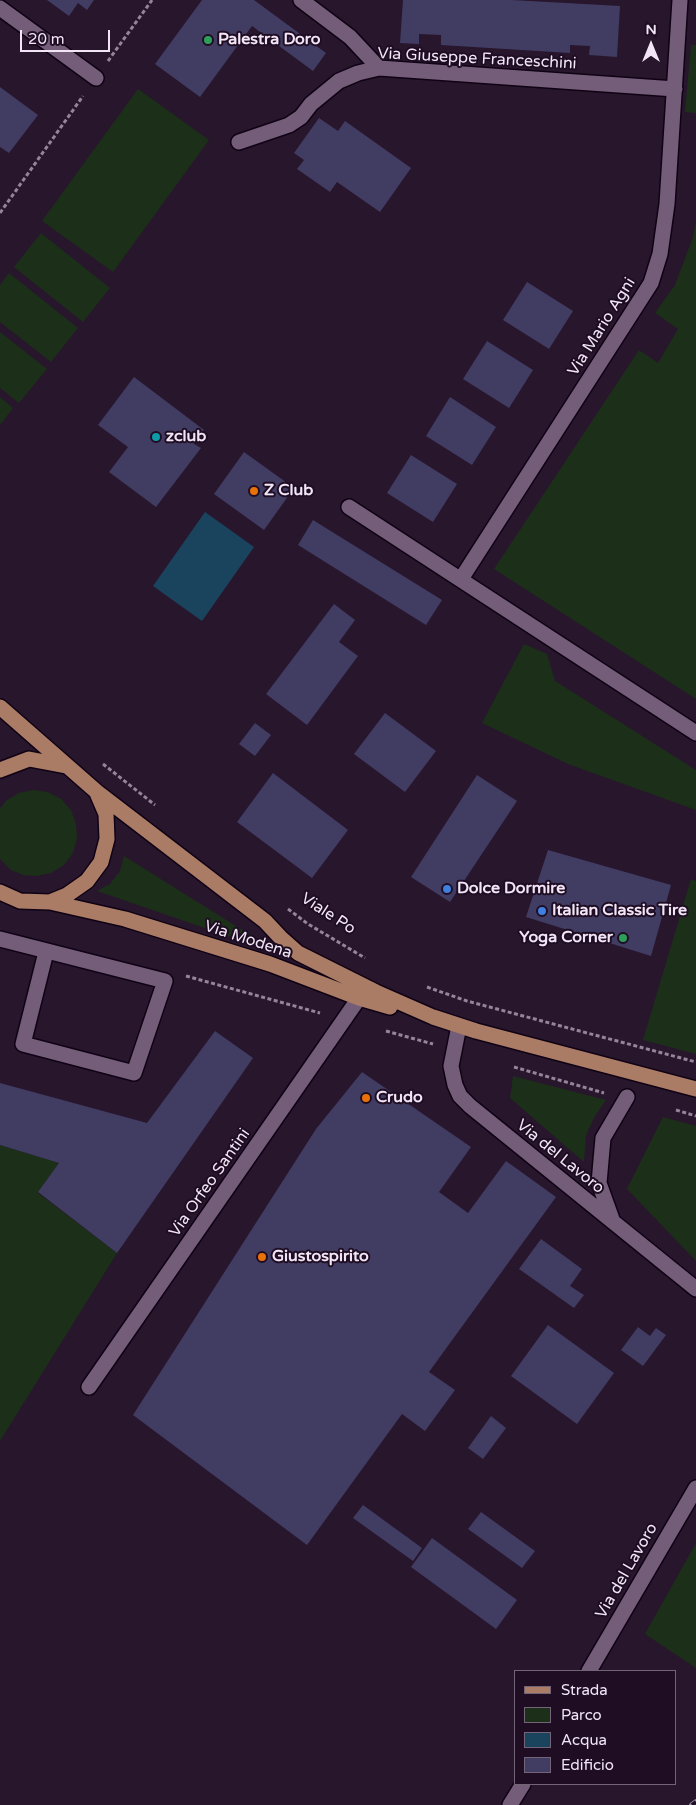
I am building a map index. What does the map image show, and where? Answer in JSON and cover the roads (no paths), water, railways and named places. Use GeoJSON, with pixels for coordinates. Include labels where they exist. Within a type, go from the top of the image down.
{"type":"FeatureCollection","features":[{"type":"Feature","properties":{"kind":"main road"},"geometry":{"type":"LineString","coordinates":[[0,707],[97,792],[265,921],[298,953],[433,1018],[696,1090]]}},
{"type":"Feature","properties":{"kind":"main road"},"geometry":{"type":"LineString","coordinates":[[0,770],[29,759],[68,766]]}},
{"type":"Feature","properties":{"kind":"main road","name":"Via Modena"},"geometry":{"type":"LineString","coordinates":[[50,902],[67,895],[87,881],[101,862],[107,838],[106,814],[97,792]]}},
{"type":"Feature","properties":{"kind":"main road","name":"Via Modena"},"geometry":{"type":"LineString","coordinates":[[0,892],[20,901],[50,902],[126,919],[270,964],[359,998],[433,1018]]}},
{"type":"Feature","properties":{"kind":"street"},"geometry":{"type":"LineString","coordinates":[[302,0],[350,37],[379,68]]}},
{"type":"Feature","properties":{"kind":"street","name":"Via Mario Agni"},"geometry":{"type":"LineString","coordinates":[[461,579],[651,283],[660,254],[668,204],[680,0]]}},
{"type":"Feature","properties":{"kind":"street"},"geometry":{"type":"LineString","coordinates":[[0,8],[96,78]]}},
{"type":"Feature","properties":{"kind":"street","name":"Via Giuseppe Franceschini"},"geometry":{"type":"LineString","coordinates":[[239,142],[289,125],[339,81],[358,73],[379,68],[675,89]]}},
{"type":"Feature","properties":{"kind":"street"},"geometry":{"type":"LineString","coordinates":[[349,507],[696,733]]}},
{"type":"Feature","properties":{"kind":"street"},"geometry":{"type":"LineString","coordinates":[[0,939],[165,981],[134,1073],[23,1044],[46,952]]}},
{"type":"Feature","properties":{"kind":"street","name":"Via Orfeo Santini"},"geometry":{"type":"LineString","coordinates":[[89,1387],[359,998]]}},
{"type":"Feature","properties":{"kind":"street","name":"Via del Lavoro"},"geometry":{"type":"LineString","coordinates":[[458,1026],[451,1066],[455,1085],[460,1096],[696,1290]]}},
{"type":"Feature","properties":{"kind":"street"},"geometry":{"type":"LineString","coordinates":[[614,1223],[599,1183],[603,1138],[627,1097]]}},
{"type":"Feature","properties":{"kind":"street","name":"Via del Lavoro"},"geometry":{"type":"LineString","coordinates":[[590,1670],[696,1488]]}},
{"type":"Feature","properties":{"kind":"street"},"geometry":{"type":"LineString","coordinates":[[510,1805],[522,1785]]}},
{"type":"Feature","properties":{"kind":"water"},"geometry":{"type":"Polygon","coordinates":[[[205,512],[254,547],[202,621],[153,586],[205,512]]]}},
{"type":"Feature","properties":{"kind":"railway"},"geometry":{"type":"LineString","coordinates":[[692,1805],[696,1802]]}},
{"type":"Feature","properties":{"kind":"place","name":"Palestra Doro"},"geometry":{"type":"Point","coordinates":[208,40]}},
{"type":"Feature","properties":{"kind":"place","name":"zclub"},"geometry":{"type":"Point","coordinates":[156,437]}},
{"type":"Feature","properties":{"kind":"place","name":"Z Club"},"geometry":{"type":"Point","coordinates":[254,491]}},
{"type":"Feature","properties":{"kind":"place","name":"Dolce Dormire"},"geometry":{"type":"Point","coordinates":[447,889]}},
{"type":"Feature","properties":{"kind":"place","name":"Italian Classic Tire"},"geometry":{"type":"Point","coordinates":[542,911]}},
{"type":"Feature","properties":{"kind":"place","name":"Yoga Corner"},"geometry":{"type":"Point","coordinates":[623,938]}},
{"type":"Feature","properties":{"kind":"place","name":"Crudo"},"geometry":{"type":"Point","coordinates":[366,1098]}},
{"type":"Feature","properties":{"kind":"place","name":"Giustospirito"},"geometry":{"type":"Point","coordinates":[262,1257]}}]}
